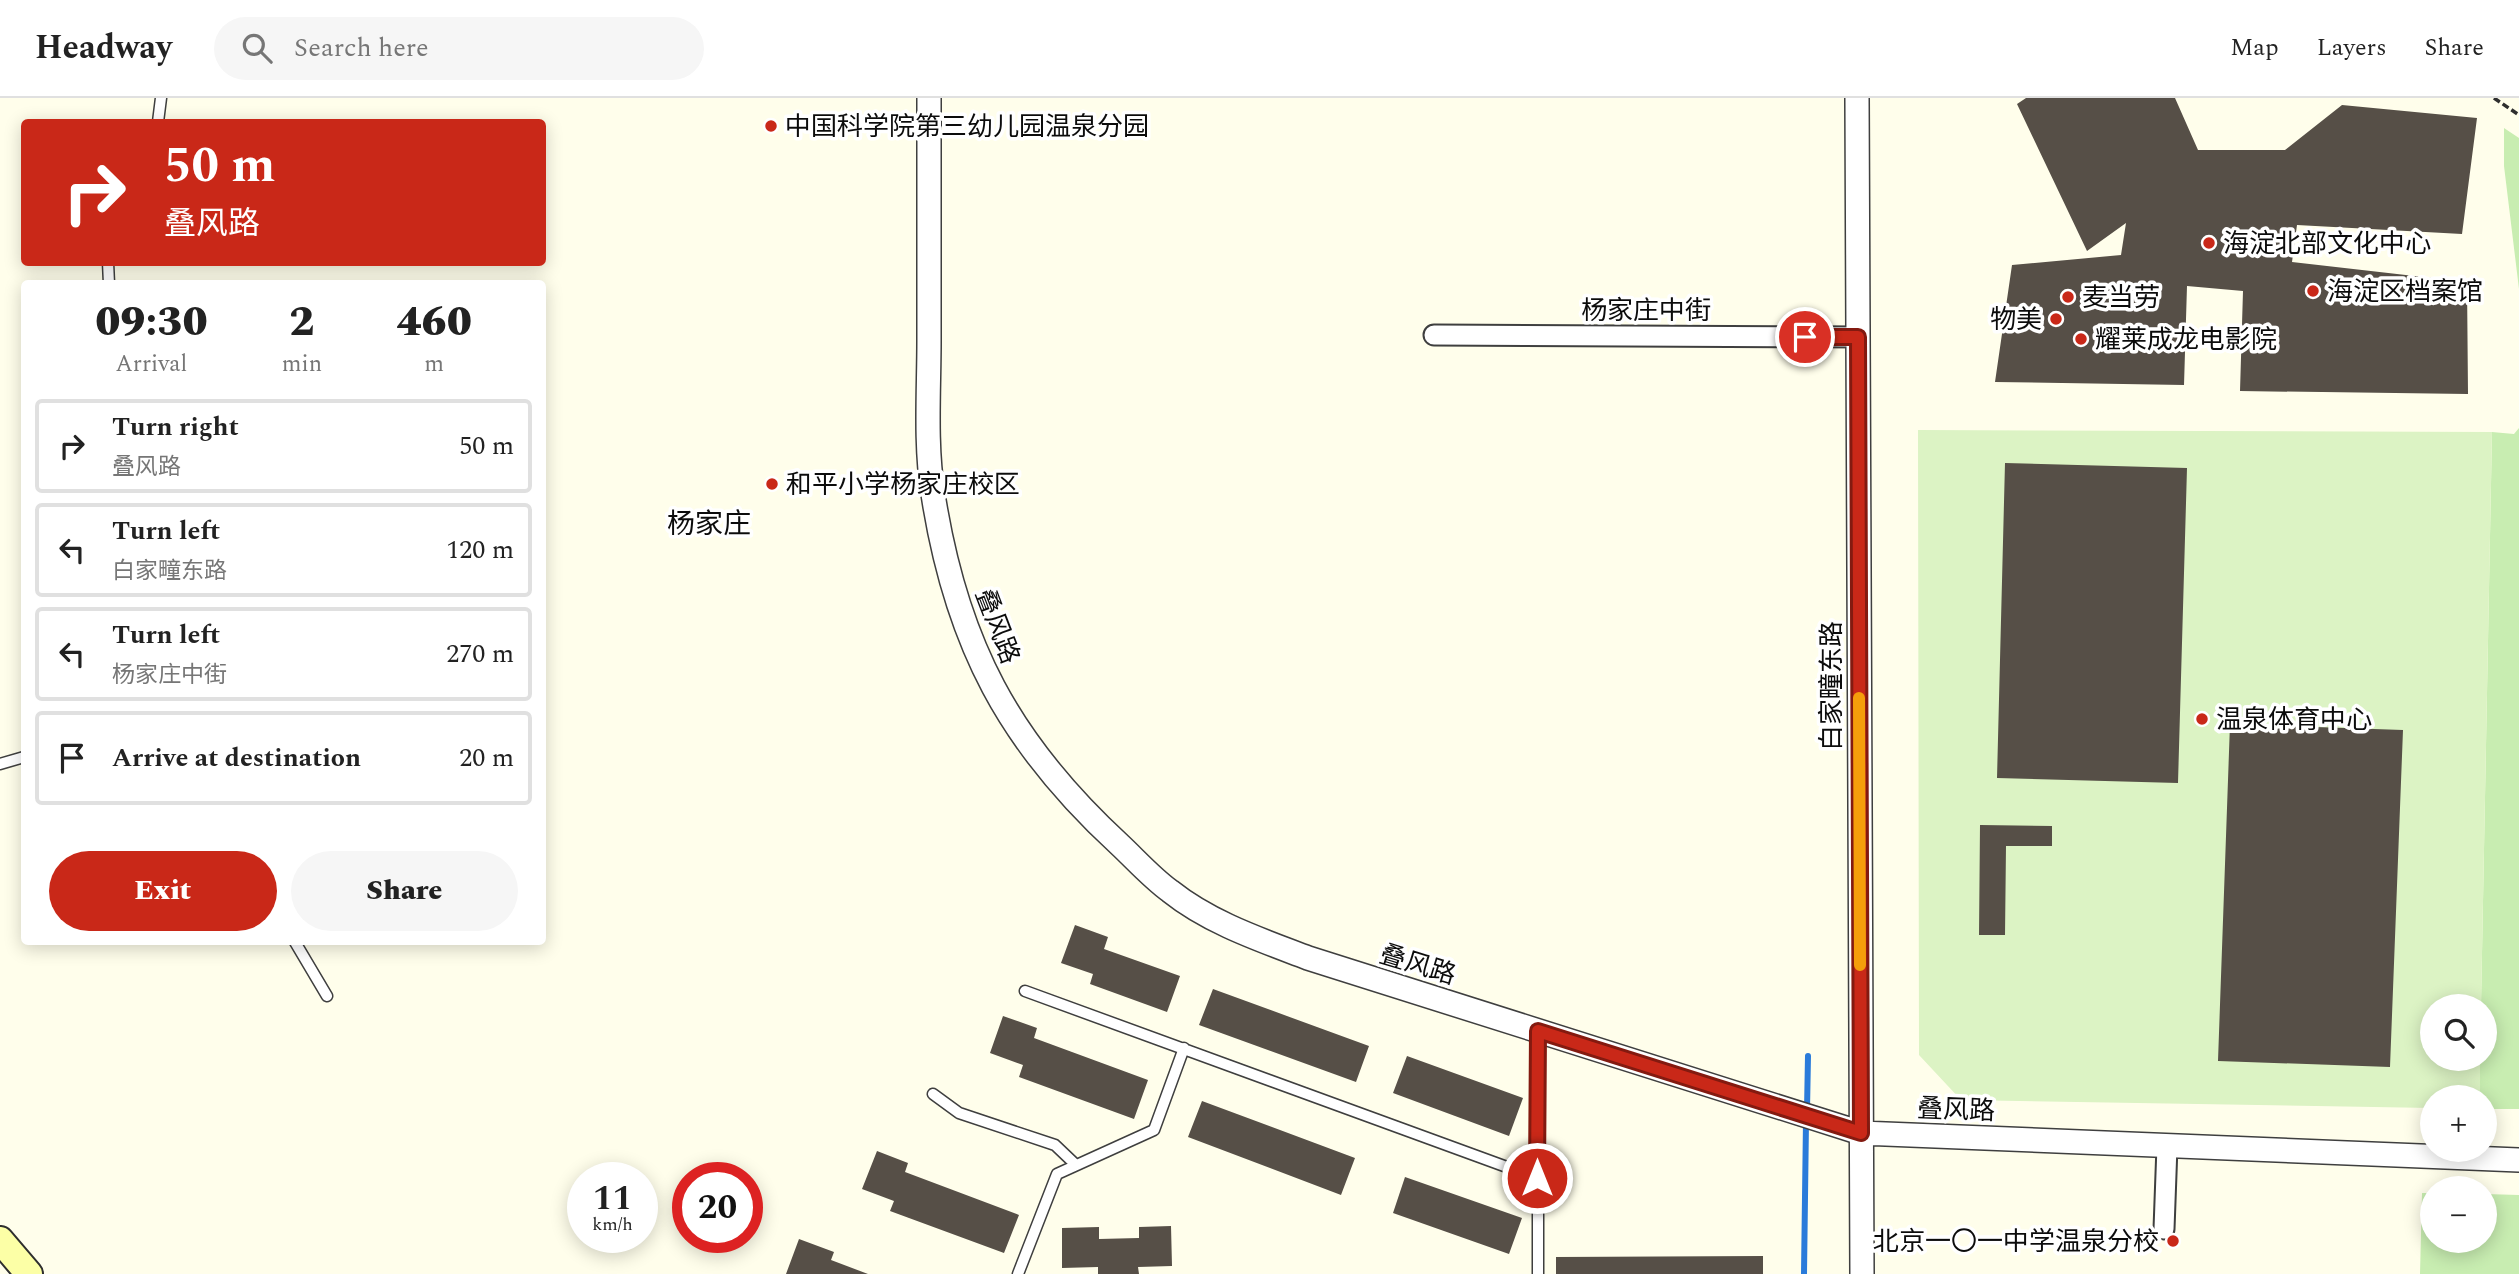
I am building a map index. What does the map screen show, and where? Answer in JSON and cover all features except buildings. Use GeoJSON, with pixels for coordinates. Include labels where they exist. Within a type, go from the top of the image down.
{"type":"FeatureCollection","features":[{"type":"Feature","properties":{"kind":"main road"},"geometry":{"type":"LineString","coordinates":[[0,1240],[29,1274]]}},
{"type":"Feature","properties":{"kind":"street","name":"叠风路"},"geometry":{"type":"LineString","coordinates":[[929,98],[929,404],[933,492],[962,618],[982,669],[1002,708],[1068,796],[1171,892],[1252,937],[1308,958],[1861,1133],[2519,1160]]}},
{"type":"Feature","properties":{"kind":"street","name":"白家疃东路"},"geometry":{"type":"LineString","coordinates":[[1857,98],[1862,1274]]}},
{"type":"Feature","properties":{"kind":"street","name":"杨家庄中街"},"geometry":{"type":"LineString","coordinates":[[1434,335],[1858,337]]}},
{"type":"Feature","properties":{"kind":"street"},"geometry":{"type":"LineString","coordinates":[[2164,1230],[2168,1146]]}},
{"type":"Feature","properties":{"kind":"lane"},"geometry":{"type":"LineString","coordinates":[[158,119],[160,98]]}},
{"type":"Feature","properties":{"kind":"lane"},"geometry":{"type":"LineString","coordinates":[[0,764],[21,758]]}},
{"type":"Feature","properties":{"kind":"lane"},"geometry":{"type":"LineString","coordinates":[[297,945],[327,996]]}},
{"type":"Feature","properties":{"kind":"lane"},"geometry":{"type":"LineString","coordinates":[[1025,992],[1537,1178]]}},
{"type":"Feature","properties":{"kind":"lane"},"geometry":{"type":"LineString","coordinates":[[1538,1031],[1538,1274]]}},
{"type":"Feature","properties":{"kind":"lane"},"geometry":{"type":"LineString","coordinates":[[1018,1274],[1057,1174],[1154,1130],[1184,1048]]}},
{"type":"Feature","properties":{"kind":"lane"},"geometry":{"type":"LineString","coordinates":[[933,1094],[959,1113],[1055,1145],[1076,1165]]}},
{"type":"Feature","properties":{"kind":"path"},"geometry":{"type":"LineString","coordinates":[[2494,98],[2519,115]]}},
{"type":"Feature","properties":{"kind":"green space"},"geometry":{"type":"Polygon","coordinates":[[[2504,128],[2519,138],[2519,289],[2504,166],[2504,128]]]}},
{"type":"Feature","properties":{"kind":"green space"},"geometry":{"type":"Polygon","coordinates":[[[2519,428],[2519,1109],[2497,1109],[2497,1085],[2480,1085],[2480,1071],[2497,1071],[2497,994],[2481,994],[2492,432],[2514,434],[2519,428]]]}},
{"type":"Feature","properties":{"kind":"green space","name":"温泉体育中心"},"geometry":{"type":"Polygon","coordinates":[[[1918,430],[2492,432],[2481,994],[2420,994],[2420,1071],[2480,1071],[2480,1085],[2420,1085],[2420,1108],[1961,1100],[1919,1055],[1918,430]]]}},
{"type":"Feature","properties":{"kind":"green space"},"geometry":{"type":"Polygon","coordinates":[[[2497,1194],[2519,1195],[2519,1274],[2420,1274],[2421,1253],[2497,1253],[2497,1194]]]}},
{"type":"Feature","properties":{"kind":"waterway"},"geometry":{"type":"LineString","coordinates":[[1807,1110],[1808,1056]]}},
{"type":"Feature","properties":{"kind":"waterway"},"geometry":{"type":"LineString","coordinates":[[1804,1274],[1806,1121]]}},
{"type":"Feature","properties":{"kind":"slow traffic"},"geometry":{"type":"LineString","coordinates":[[1859,698],[1860,965]]}},
{"type":"Feature","properties":{"kind":"place","name":"中国科学院第三幼儿园温泉分园"},"geometry":{"type":"Point","coordinates":[771,126]}},
{"type":"Feature","properties":{"kind":"place","name":"海淀北部文化中心"},"geometry":{"type":"Point","coordinates":[2209,243]}},
{"type":"Feature","properties":{"kind":"place","name":"海淀区档案馆"},"geometry":{"type":"Point","coordinates":[2313,291]}},
{"type":"Feature","properties":{"kind":"place","name":"麦当劳"},"geometry":{"type":"Point","coordinates":[2068,297]}},
{"type":"Feature","properties":{"kind":"place","name":"物美"},"geometry":{"type":"Point","coordinates":[2056,319]}},
{"type":"Feature","properties":{"kind":"place","name":"耀莱成龙电影院"},"geometry":{"type":"Point","coordinates":[2081,339]}},
{"type":"Feature","properties":{"kind":"place","name":"和平小学杨家庄校区"},"geometry":{"type":"Point","coordinates":[772,484]}},
{"type":"Feature","properties":{"kind":"place","name":"温泉体育中心"},"geometry":{"type":"Point","coordinates":[2202,719]}},
{"type":"Feature","properties":{"kind":"place","name":"北京一〇一中学温泉分校"},"geometry":{"type":"Point","coordinates":[2173,1241]}},
{"type":"Feature","properties":{"kind":"district","name":"杨家庄"},"geometry":{"type":"Point","coordinates":[709,523]}},
{"type":"Feature","properties":{"kind":"route"},"geometry":{"type":"LineString","coordinates":[[1537,1178],[1538,1031],[1861,1133],[1858,337],[1805,337]]}}]}
